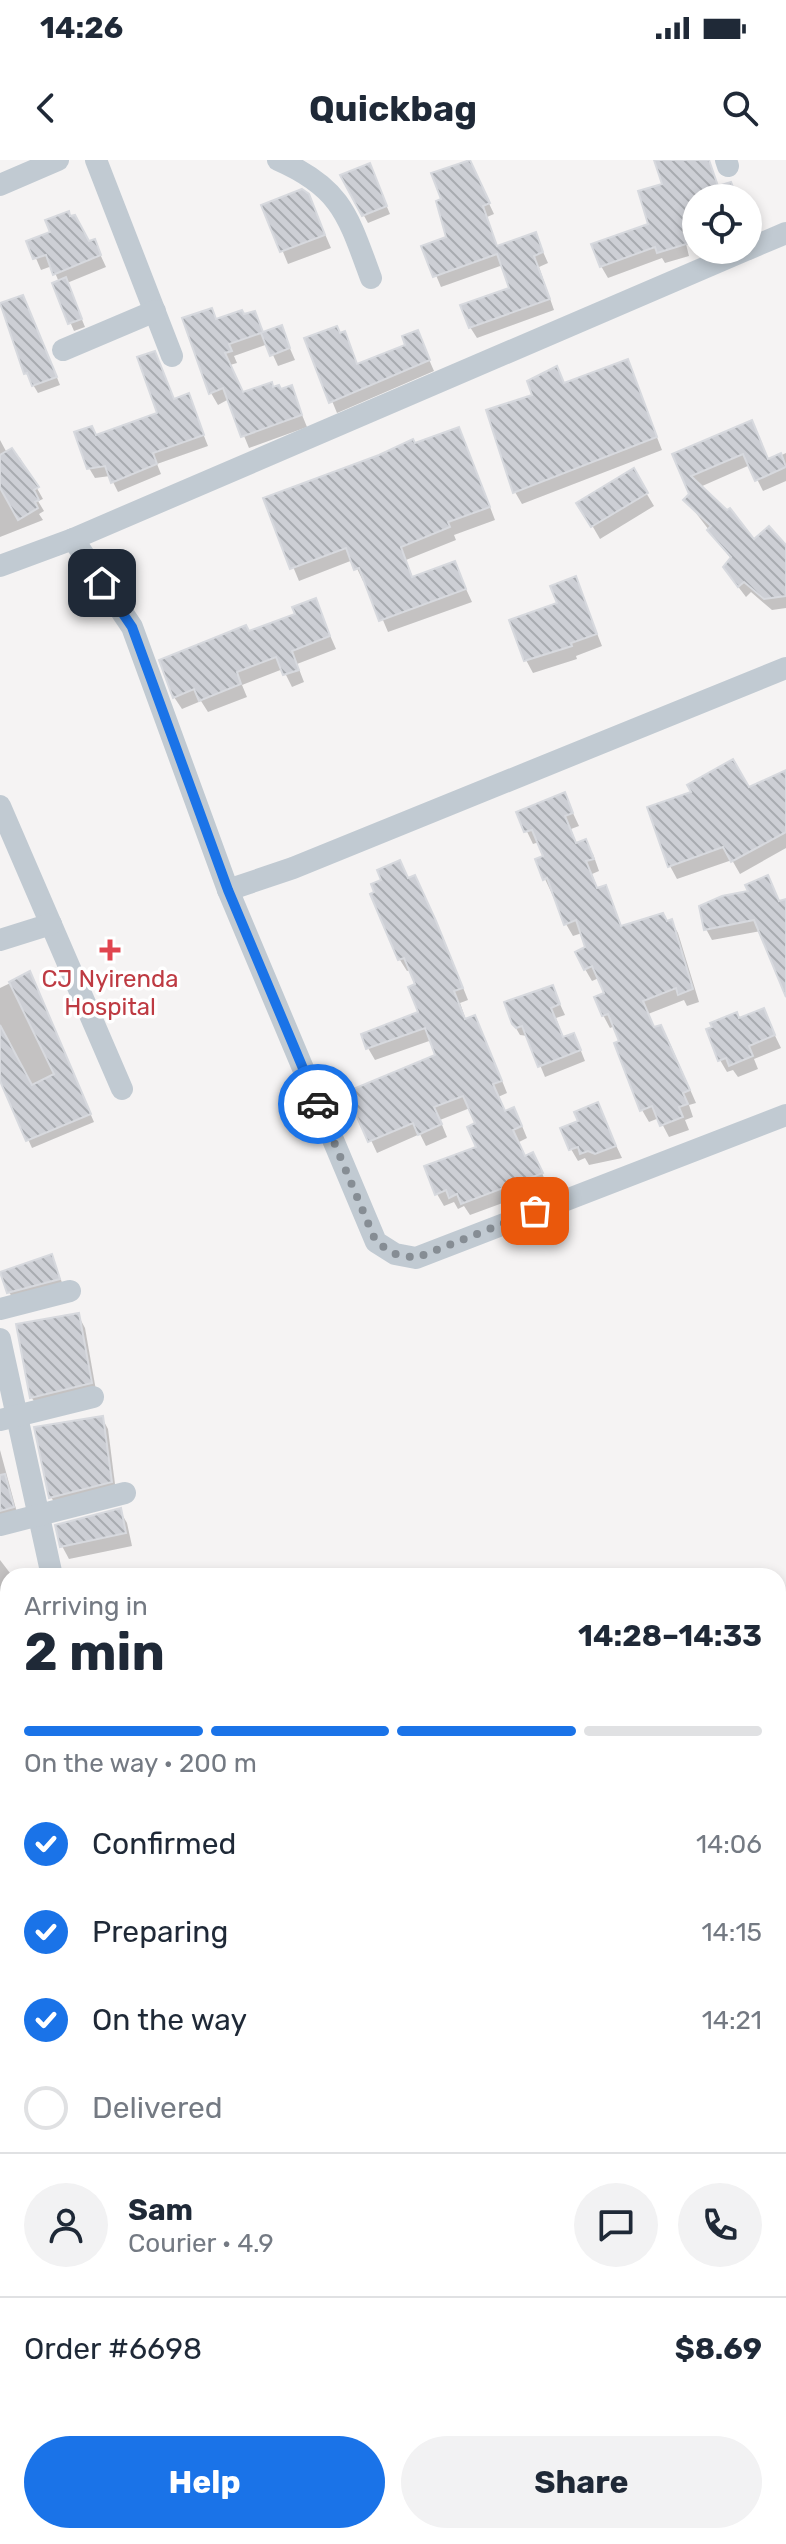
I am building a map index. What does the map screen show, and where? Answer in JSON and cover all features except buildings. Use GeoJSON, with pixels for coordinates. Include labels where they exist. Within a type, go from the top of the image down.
{"type":"FeatureCollection","features":[{"type":"Feature","properties":{"kind":"street"},"geometry":{"type":"LineString","coordinates":[[0,185],[58,160]]}},
{"type":"Feature","properties":{"kind":"street"},"geometry":{"type":"LineString","coordinates":[[96,160],[172,356]]}},
{"type":"Feature","properties":{"kind":"street"},"geometry":{"type":"LineString","coordinates":[[278,160],[313,177],[335,195],[352,228],[371,278]]}},
{"type":"Feature","properties":{"kind":"street"},"geometry":{"type":"LineString","coordinates":[[762,243],[786,233]]}},
{"type":"Feature","properties":{"kind":"street"},"geometry":{"type":"LineString","coordinates":[[0,566],[73,539],[714,264]]}},
{"type":"Feature","properties":{"kind":"street"},"geometry":{"type":"LineString","coordinates":[[63,350],[155,311]]}},
{"type":"Feature","properties":{"kind":"street"},"geometry":{"type":"LineString","coordinates":[[73,539],[132,627],[228,890],[376,1242],[395,1254],[416,1258],[786,1115]]}},
{"type":"Feature","properties":{"kind":"street"},"geometry":{"type":"LineString","coordinates":[[228,890],[293,868],[786,668]]}},
{"type":"Feature","properties":{"kind":"street"},"geometry":{"type":"LineString","coordinates":[[0,806],[122,1089]]}},
{"type":"Feature","properties":{"kind":"street"},"geometry":{"type":"LineString","coordinates":[[0,940],[51,924]]}},
{"type":"Feature","properties":{"kind":"street"},"geometry":{"type":"LineString","coordinates":[[0,1309],[70,1291]]}},
{"type":"Feature","properties":{"kind":"street"},"geometry":{"type":"LineString","coordinates":[[0,1339],[9,1417],[41,1514],[51,1568]]}},
{"type":"Feature","properties":{"kind":"street"},"geometry":{"type":"LineString","coordinates":[[9,1417],[93,1397]]}},
{"type":"Feature","properties":{"kind":"street"},"geometry":{"type":"LineString","coordinates":[[0,1525],[125,1493]]}},
{"type":"Feature","properties":{"kind":"way so far"},"geometry":{"type":"LineString","coordinates":[[318,1104],[376,1242],[395,1254],[416,1258],[535,1211]]}},
{"type":"Feature","properties":{"kind":"place","name":"CJ Nyirenda Hospital"},"geometry":{"type":"Point","coordinates":[110,950]}},
{"type":"Feature","properties":{"kind":"route"},"geometry":{"type":"LineString","coordinates":[[102,583],[132,627],[228,890],[318,1104]]}}]}
